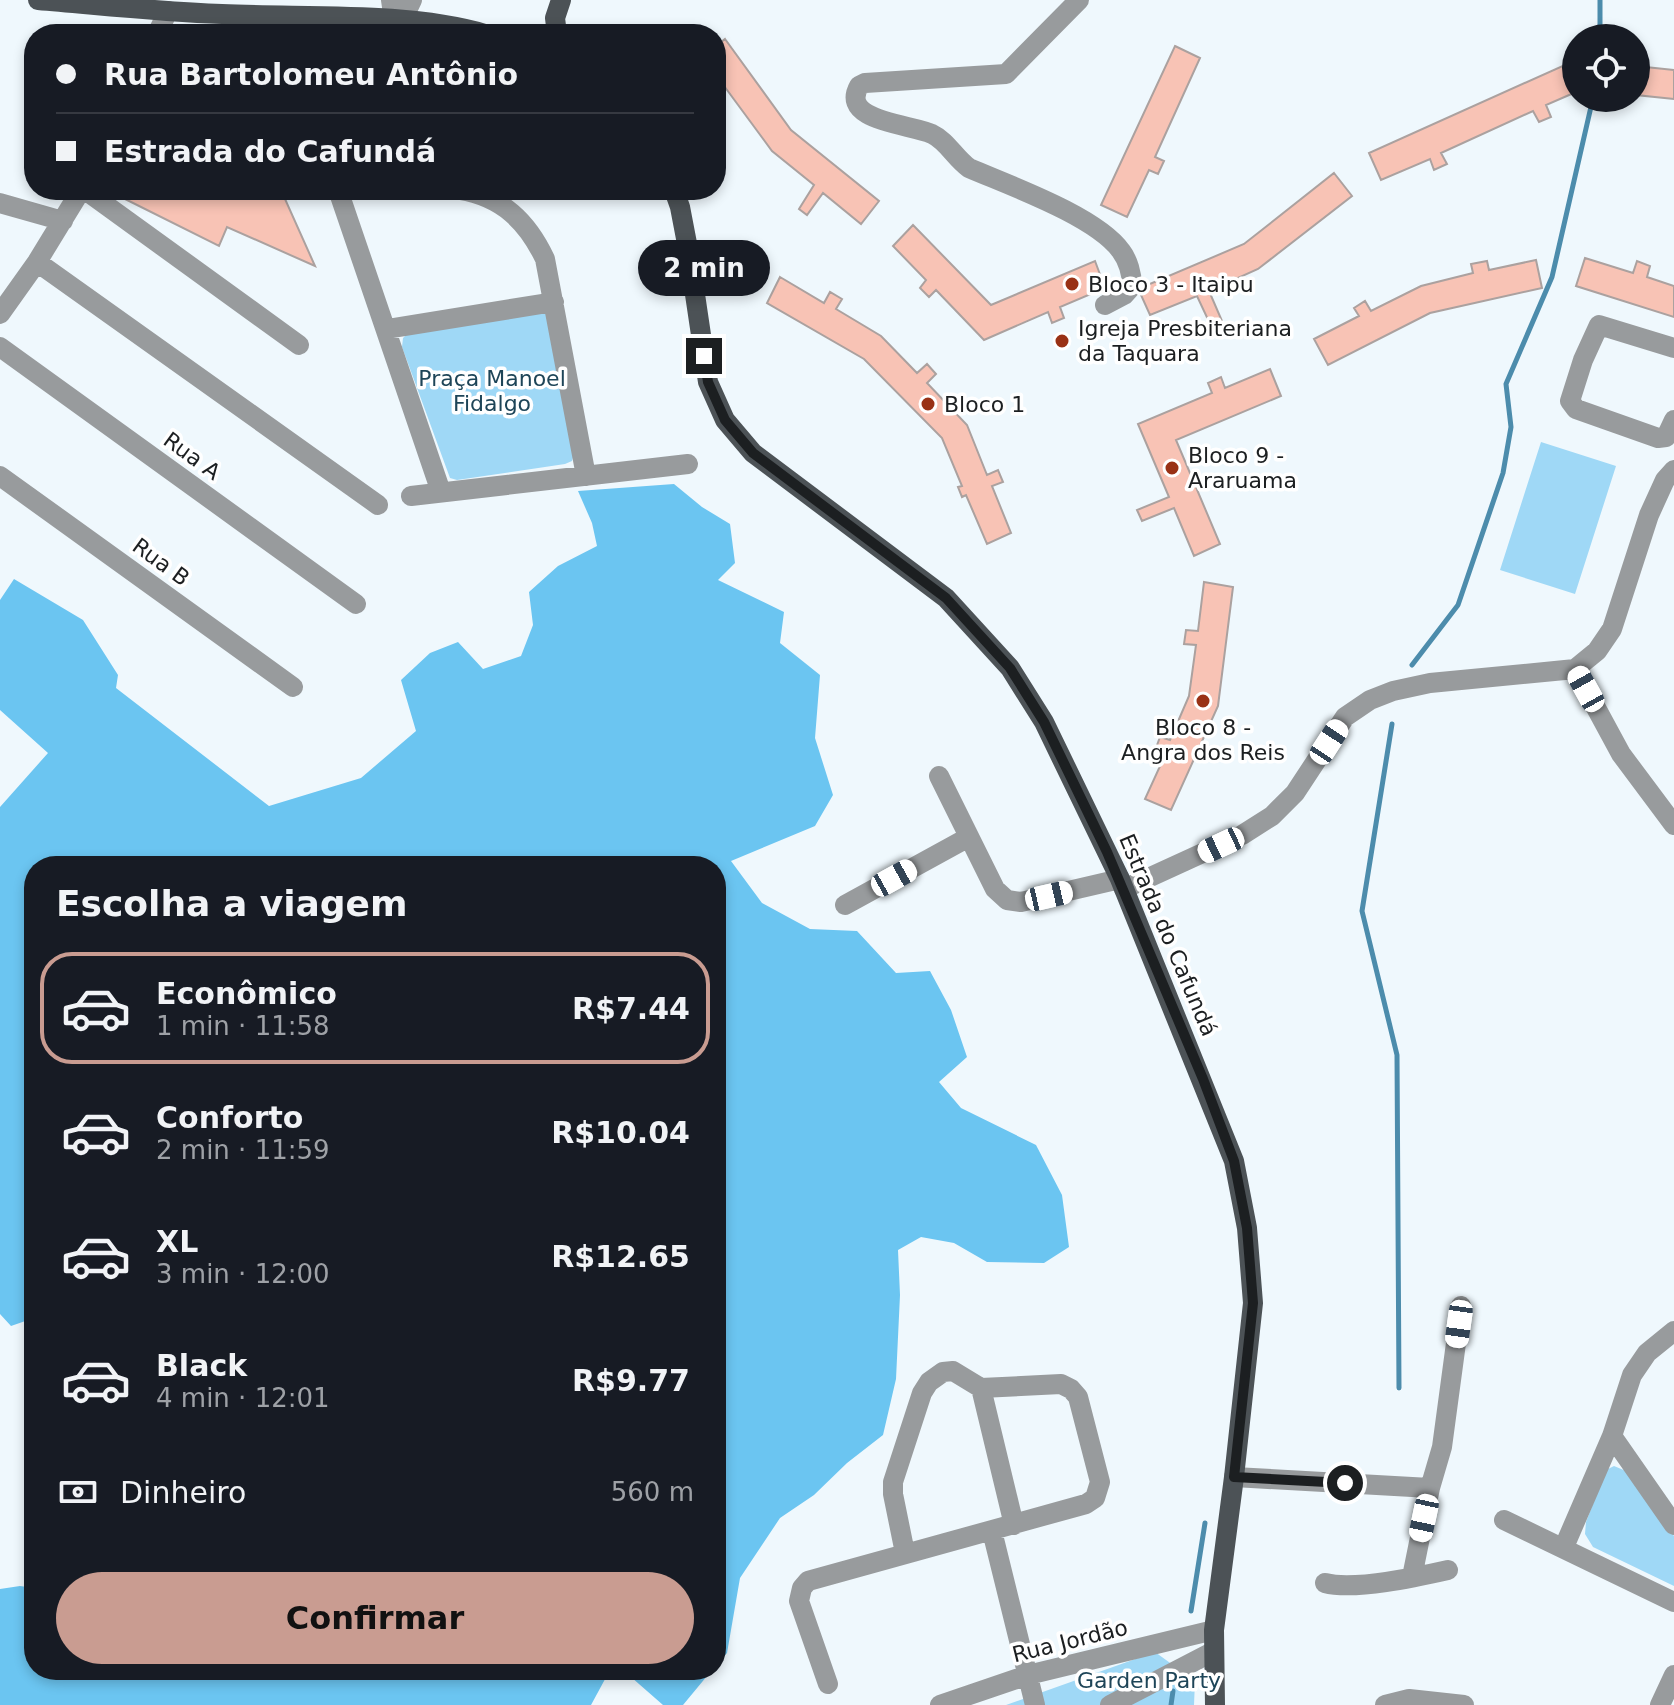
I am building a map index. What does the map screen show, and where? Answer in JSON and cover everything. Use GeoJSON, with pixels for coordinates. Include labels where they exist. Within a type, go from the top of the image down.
{"type":"FeatureCollection","features":[{"type":"Feature","properties":{"kind":"main road"},"geometry":{"type":"LineString","coordinates":[[38,0],[168,11],[220,7],[351,9],[396,14],[426,24]]}},
{"type":"Feature","properties":{"kind":"main road"},"geometry":{"type":"LineString","coordinates":[[556,24],[561,0]]}},
{"type":"Feature","properties":{"kind":"main road","name":"Estrada do Cafundá"},"geometry":{"type":"LineString","coordinates":[[678,200],[708,382],[725,420],[753,453],[946,598],[1010,668],[1044,722],[1122,884],[1234,1161],[1247,1228],[1253,1303],[1214,1640],[1215,1705]]}},
{"type":"Feature","properties":{"kind":"street"},"geometry":{"type":"LineString","coordinates":[[396,14],[412,0]]}},
{"type":"Feature","properties":{"kind":"street"},"geometry":{"type":"LineString","coordinates":[[1079,0],[1006,74],[865,83],[859,86],[856,96],[858,105],[872,117],[935,135],[969,168],[1082,220],[1108,237],[1122,251],[1132,286],[1124,295],[1105,305]]}},
{"type":"Feature","properties":{"kind":"street"},"geometry":{"type":"LineString","coordinates":[[162,24],[168,11]]}},
{"type":"Feature","properties":{"kind":"street"},"geometry":{"type":"LineString","coordinates":[[0,314],[77,200]]}},
{"type":"Feature","properties":{"kind":"street"},"geometry":{"type":"LineString","coordinates":[[97,200],[299,345]]}},
{"type":"Feature","properties":{"kind":"street"},"geometry":{"type":"LineString","coordinates":[[342,200],[441,492]]}},
{"type":"Feature","properties":{"kind":"street"},"geometry":{"type":"LineString","coordinates":[[493,200],[517,216],[535,237],[545,259],[586,476]]}},
{"type":"Feature","properties":{"kind":"street"},"geometry":{"type":"LineString","coordinates":[[0,203],[63,221]]}},
{"type":"Feature","properties":{"kind":"street"},"geometry":{"type":"LineString","coordinates":[[37,262],[378,505]]}},
{"type":"Feature","properties":{"kind":"street"},"geometry":{"type":"LineString","coordinates":[[387,329],[554,302]]}},
{"type":"Feature","properties":{"kind":"street"},"geometry":{"type":"LineString","coordinates":[[1674,348],[1599,325],[1583,360],[1570,401],[1576,409],[1658,438],[1666,437],[1674,420]]}},
{"type":"Feature","properties":{"kind":"street","name":"Rua A"},"geometry":{"type":"LineString","coordinates":[[0,347],[356,604]]}},
{"type":"Feature","properties":{"kind":"street"},"geometry":{"type":"LineString","coordinates":[[411,496],[688,464]]}},
{"type":"Feature","properties":{"kind":"street"},"geometry":{"type":"LineString","coordinates":[[939,776],[995,889],[1007,900],[1021,902],[1122,884],[1242,835],[1272,816],[1295,793],[1345,717],[1370,700],[1430,683],[1575,669],[1597,651],[1612,629],[1649,515],[1665,480],[1674,470]]}},
{"type":"Feature","properties":{"kind":"street","name":"Rua B"},"geometry":{"type":"LineString","coordinates":[[0,476],[293,687]]}},
{"type":"Feature","properties":{"kind":"street"},"geometry":{"type":"LineString","coordinates":[[1575,669],[1621,754],[1674,825]]}},
{"type":"Feature","properties":{"kind":"street"},"geometry":{"type":"LineString","coordinates":[[845,905],[969,837]]}},
{"type":"Feature","properties":{"kind":"street"},"geometry":{"type":"LineString","coordinates":[[1412,1577],[1430,1488],[1442,1447],[1461,1306]]}},
{"type":"Feature","properties":{"kind":"street"},"geometry":{"type":"LineString","coordinates":[[1564,1547],[1612,1436],[1632,1375],[1647,1353],[1674,1331]]}},
{"type":"Feature","properties":{"kind":"street"},"geometry":{"type":"LineString","coordinates":[[828,1684],[799,1601],[802,1588],[808,1581],[1014,1525],[1086,1504],[1095,1498],[1100,1482],[1078,1397],[1071,1389],[1061,1384],[981,1388],[953,1371],[943,1372],[929,1382],[922,1393],[893,1482],[905,1553]]}},
{"type":"Feature","properties":{"kind":"street"},"geometry":{"type":"LineString","coordinates":[[981,1388],[1014,1525]]}},
{"type":"Feature","properties":{"kind":"street"},"geometry":{"type":"LineString","coordinates":[[1612,1436],[1674,1525]]}},
{"type":"Feature","properties":{"kind":"street"},"geometry":{"type":"LineString","coordinates":[[1234,1477],[1430,1488]]}},
{"type":"Feature","properties":{"kind":"street"},"geometry":{"type":"LineString","coordinates":[[1504,1520],[1674,1602]]}},
{"type":"Feature","properties":{"kind":"street"},"geometry":{"type":"LineString","coordinates":[[992,1531],[1035,1705]]}},
{"type":"Feature","properties":{"kind":"street"},"geometry":{"type":"LineString","coordinates":[[1325,1583],[1355,1584],[1448,1570]]}},
{"type":"Feature","properties":{"kind":"street"},"geometry":{"type":"LineString","coordinates":[[1110,1705],[1214,1640]]}},
{"type":"Feature","properties":{"kind":"street","name":"Rua Jordão"},"geometry":{"type":"LineString","coordinates":[[940,1705],[1028,1675],[1214,1640]]}},
{"type":"Feature","properties":{"kind":"street"},"geometry":{"type":"LineString","coordinates":[[1660,1705],[1674,1675]]}},
{"type":"Feature","properties":{"kind":"street"},"geometry":{"type":"LineString","coordinates":[[1385,1705],[1409,1699],[1464,1705]]}},
{"type":"Feature","properties":{"kind":"green space","name":"Praça Manoel Fidalgo"},"geometry":{"type":"Polygon","coordinates":[[[546,311],[574,454],[572,461],[457,480],[450,478],[402,347],[403,338],[410,331],[546,311]]]}},
{"type":"Feature","properties":{"kind":"green space"},"geometry":{"type":"Polygon","coordinates":[[[1541,442],[1616,466],[1575,594],[1500,570],[1541,442]]]}},
{"type":"Feature","properties":{"kind":"green space"},"geometry":{"type":"Polygon","coordinates":[[[1614,1466],[1626,1471],[1674,1536],[1674,1586],[1593,1547],[1585,1534],[1586,1522],[1606,1470],[1614,1466]]]}},
{"type":"Feature","properties":{"kind":"green space","name":"Garden Party"},"geometry":{"type":"Polygon","coordinates":[[[1155,1652],[1195,1681],[1194,1705],[1006,1705],[1155,1652]]]}},
{"type":"Feature","properties":{"kind":"shaded area"},"geometry":{"type":"Polygon","coordinates":[[[674,484],[702,507],[730,524],[735,563],[718,580],[784,612],[780,643],[820,675],[815,738],[833,795],[815,826],[731,861],[762,903],[810,929],[857,931],[896,973],[930,971],[951,1010],[967,1057],[939,1082],[961,1108],[1036,1145],[1062,1195],[1069,1247],[1044,1263],[987,1262],[954,1243],[921,1237],[898,1250],[900,1295],[896,1379],[883,1435],[847,1463],[814,1495],[780,1518],[740,1578],[726,1654],[726,856],[24,856],[24,1321],[11,1326],[0,1314],[0,807],[48,753],[0,710],[0,600],[14,579],[83,620],[118,675],[116,688],[269,806],[361,778],[416,731],[401,680],[430,653],[458,642],[483,669],[521,656],[533,625],[529,592],[558,566],[597,546],[592,523],[578,491],[674,484]]]}},
{"type":"Feature","properties":{"kind":"shaded area"},"geometry":{"type":"Polygon","coordinates":[[[24,1587],[24,1680],[605,1680],[591,1705],[0,1705],[0,1589],[24,1587]]]}},
{"type":"Feature","properties":{"kind":"shaded area"},"geometry":{"type":"Polygon","coordinates":[[[634,1680],[704,1680],[683,1705],[663,1705],[634,1680]]]}},
{"type":"Feature","properties":{"kind":"building"},"geometry":{"type":"Polygon","coordinates":[[[726,40],[791,130],[879,201],[861,224],[823,193],[807,215],[799,209],[814,185],[772,151],[726,89],[726,40]]]}},
{"type":"Feature","properties":{"kind":"building"},"geometry":{"type":"Polygon","coordinates":[[[1175,46],[1200,58],[1155,157],[1164,161],[1158,174],[1149,170],[1127,217],[1101,205],[1175,46]]]}},
{"type":"Feature","properties":{"kind":"building"},"geometry":{"type":"Polygon","coordinates":[[[1562,66],[1562,98],[1546,105],[1551,117],[1539,122],[1533,111],[1441,153],[1447,164],[1434,170],[1430,159],[1381,180],[1369,153],[1562,66]]]}},
{"type":"Feature","properties":{"kind":"building"},"geometry":{"type":"Polygon","coordinates":[[[1650,67],[1674,70],[1674,99],[1650,96],[1650,67]]]}},
{"type":"Feature","properties":{"kind":"building"},"geometry":{"type":"Polygon","coordinates":[[[1334,173],[1352,196],[1258,269],[1209,291],[1222,321],[1211,326],[1197,296],[1150,315],[1141,295],[1145,286],[1244,244],[1334,173]]]}},
{"type":"Feature","properties":{"kind":"building"},"geometry":{"type":"Polygon","coordinates":[[[127,200],[285,200],[315,266],[227,227],[219,246],[127,200]]]}},
{"type":"Feature","properties":{"kind":"building","name":"Bloco 3 - Itaipu"},"geometry":{"type":"Polygon","coordinates":[[[913,225],[991,305],[1095,261],[1105,288],[1060,307],[1064,318],[1052,323],[1048,312],[984,340],[936,290],[929,297],[920,288],[926,280],[893,246],[913,225]]]}},
{"type":"Feature","properties":{"kind":"building"},"geometry":{"type":"Polygon","coordinates":[[[1585,258],[1633,273],[1637,261],[1650,266],[1647,277],[1674,286],[1674,317],[1576,286],[1585,258]]]}},
{"type":"Feature","properties":{"kind":"building"},"geometry":{"type":"Polygon","coordinates":[[[1536,260],[1542,288],[1430,313],[1328,365],[1314,339],[1359,316],[1354,308],[1365,301],[1371,311],[1421,286],[1473,273],[1471,264],[1487,261],[1489,270],[1536,260]]]}},
{"type":"Feature","properties":{"kind":"building","name":"Bloco 1"},"geometry":{"type":"Polygon","coordinates":[[[780,277],[824,303],[830,292],[842,299],[836,309],[881,336],[917,373],[927,364],[936,374],[927,383],[967,425],[987,475],[998,470],[1003,482],[992,486],[1011,533],[987,544],[966,495],[962,497],[958,487],[962,486],[942,438],[864,359],[767,303],[780,277]]]}},
{"type":"Feature","properties":{"kind":"building","name":"Bloco 9 - Araruama"},"geometry":{"type":"Polygon","coordinates":[[[1270,369],[1281,396],[1176,440],[1220,544],[1194,556],[1174,508],[1142,521],[1137,510],[1169,497],[1138,424],[1212,393],[1208,383],[1221,377],[1225,388],[1270,369]]]}},
{"type":"Feature","properties":{"kind":"building","name":"Bloco 8 - Angra dos Reis"},"geometry":{"type":"Polygon","coordinates":[[[1204,582],[1233,587],[1218,706],[1171,810],[1145,799],[1166,753],[1156,748],[1160,737],[1170,740],[1189,696],[1196,645],[1184,644],[1186,630],[1198,631],[1204,582]]]}},
{"type":"Feature","properties":{"kind":"waterway"},"geometry":{"type":"LineString","coordinates":[[1600,0],[1600,24]]}},
{"type":"Feature","properties":{"kind":"waterway"},"geometry":{"type":"LineString","coordinates":[[1412,665],[1458,605],[1503,473],[1511,427],[1506,384],[1552,277],[1590,112]]}},
{"type":"Feature","properties":{"kind":"waterway"},"geometry":{"type":"LineString","coordinates":[[1392,724],[1362,911],[1397,1055],[1399,1388]]}},
{"type":"Feature","properties":{"kind":"waterway"},"geometry":{"type":"LineString","coordinates":[[1191,1611],[1205,1523]]}},
{"type":"Feature","properties":{"kind":"waterway"},"geometry":{"type":"LineString","coordinates":[[1171,1705],[1173,1691]]}},
{"type":"Feature","properties":{"kind":"place","name":"Bloco 3 - Itaipu"},"geometry":{"type":"Point","coordinates":[1072,284]}},
{"type":"Feature","properties":{"kind":"place","name":"Igreja Presbiteriana da Taquara"},"geometry":{"type":"Point","coordinates":[1062,341]}},
{"type":"Feature","properties":{"kind":"place","name":"Bloco 1"},"geometry":{"type":"Point","coordinates":[928,404]}},
{"type":"Feature","properties":{"kind":"place","name":"Bloco 9 - Araruama"},"geometry":{"type":"Point","coordinates":[1172,468]}},
{"type":"Feature","properties":{"kind":"place","name":"Bloco 8 - Angra dos Reis"},"geometry":{"type":"Point","coordinates":[1203,701]}},
{"type":"Feature","properties":{"kind":"route"},"geometry":{"type":"LineString","coordinates":[[704,356],[708,382],[725,420],[753,453],[946,598],[1010,668],[1044,722],[1124,889],[1234,1161],[1247,1228],[1253,1303],[1234,1477],[1345,1483]]}}]}
